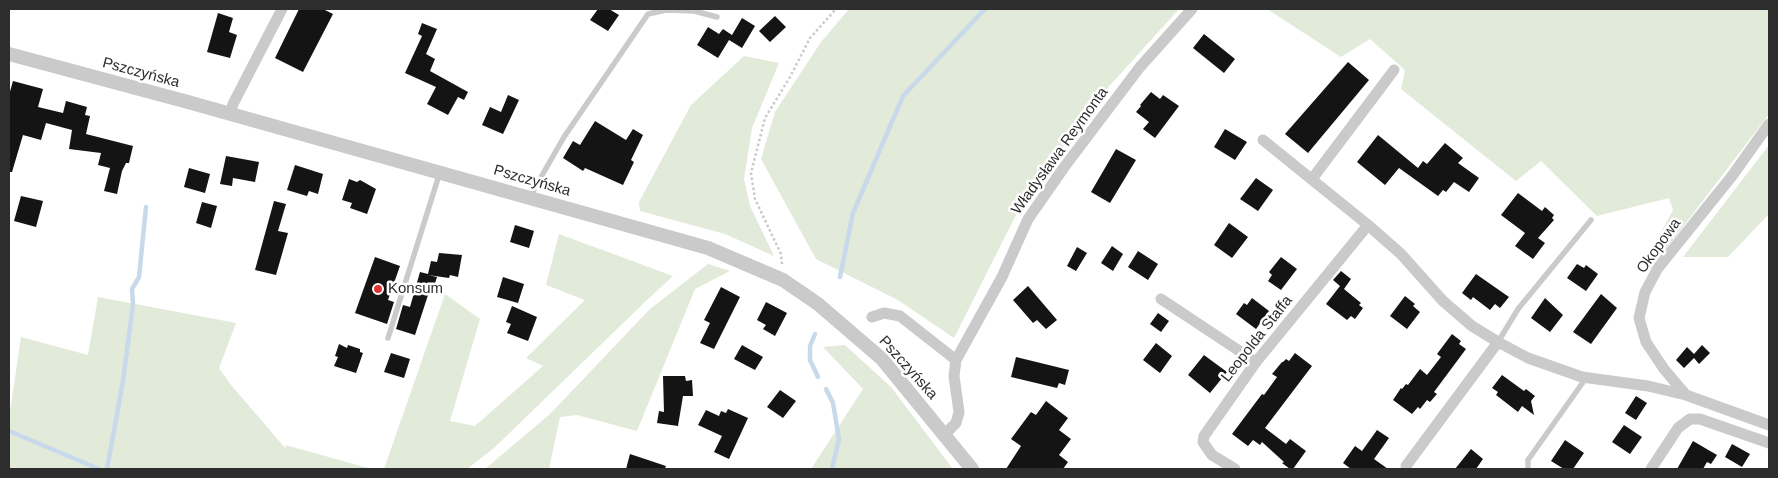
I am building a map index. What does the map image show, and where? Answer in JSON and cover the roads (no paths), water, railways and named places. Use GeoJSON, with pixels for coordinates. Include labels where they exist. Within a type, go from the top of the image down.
{"type":"FeatureCollection","features":[{"type":"Feature","properties":{"kind":"street"},"geometry":{"type":"LineString","coordinates":[[230,114],[233,104],[282,9]]}},
{"type":"Feature","properties":{"kind":"street","name":"Władysława Reymonta"},"geometry":{"type":"LineString","coordinates":[[944,435],[956,423],[959,412],[954,376],[956,360],[1002,277],[1028,219],[1065,166],[1140,67],[1192,9]]}},
{"type":"Feature","properties":{"kind":"street","name":"Pszczyńska"},"geometry":{"type":"LineString","coordinates":[[9,54],[440,172],[708,248],[783,280],[818,304],[882,360],[972,469]]}},
{"type":"Feature","properties":{"kind":"street"},"geometry":{"type":"LineString","coordinates":[[1312,179],[1394,70]]}},
{"type":"Feature","properties":{"kind":"street","name":"Okopowa"},"geometry":{"type":"LineString","coordinates":[[1686,395],[1664,369],[1646,342],[1639,318],[1645,292],[1658,268],[1732,176],[1769,124]]}},
{"type":"Feature","properties":{"kind":"street"},"geometry":{"type":"LineString","coordinates":[[1264,140],[1368,224],[1401,254],[1444,301],[1472,326],[1498,342],[1528,358],[1586,378],[1637,384],[1686,395],[1769,425]]}},
{"type":"Feature","properties":{"kind":"street","name":"Leopolda Staffa"},"geometry":{"type":"LineString","coordinates":[[1235,469],[1212,455],[1203,442],[1204,436],[1256,362],[1368,224]]}},
{"type":"Feature","properties":{"kind":"street"},"geometry":{"type":"LineString","coordinates":[[1161,299],[1256,362]]}},
{"type":"Feature","properties":{"kind":"street"},"geometry":{"type":"LineString","coordinates":[[872,317],[884,313],[900,316],[956,360]]}},
{"type":"Feature","properties":{"kind":"street"},"geometry":{"type":"LineString","coordinates":[[1406,466],[1498,342]]}},
{"type":"Feature","properties":{"kind":"street"},"geometry":{"type":"LineString","coordinates":[[1651,469],[1678,428],[1690,419],[1700,419],[1769,443]]}},
{"type":"Feature","properties":{"kind":"lane"},"geometry":{"type":"LineString","coordinates":[[642,9],[648,14]]}},
{"type":"Feature","properties":{"kind":"lane"},"geometry":{"type":"LineString","coordinates":[[529,198],[564,138],[648,14],[666,10],[694,11],[717,17]]}},
{"type":"Feature","properties":{"kind":"lane"},"geometry":{"type":"LineString","coordinates":[[388,338],[440,172]]}},
{"type":"Feature","properties":{"kind":"lane"},"geometry":{"type":"LineString","coordinates":[[1498,342],[1518,308],[1590,220]]}},
{"type":"Feature","properties":{"kind":"lane"},"geometry":{"type":"LineString","coordinates":[[1528,469],[1528,460],[1586,378]]}},
{"type":"Feature","properties":{"kind":"waterway"},"geometry":{"type":"LineString","coordinates":[[840,277],[853,213],[903,96],[985,9]]}},
{"type":"Feature","properties":{"kind":"waterway"},"geometry":{"type":"LineString","coordinates":[[107,469],[123,381],[133,304],[132,289],[139,277],[146,207]]}},
{"type":"Feature","properties":{"kind":"waterway"},"geometry":{"type":"LineString","coordinates":[[815,334],[810,346],[810,360],[818,377]]}},
{"type":"Feature","properties":{"kind":"waterway"},"geometry":{"type":"LineString","coordinates":[[826,389],[833,403],[839,439],[832,469]]}},
{"type":"Feature","properties":{"kind":"waterway"},"geometry":{"type":"LineString","coordinates":[[9,431],[99,469]]}},
{"type":"Feature","properties":{"kind":"place","name":"Konsum"},"geometry":{"type":"Point","coordinates":[378,289]}}]}
